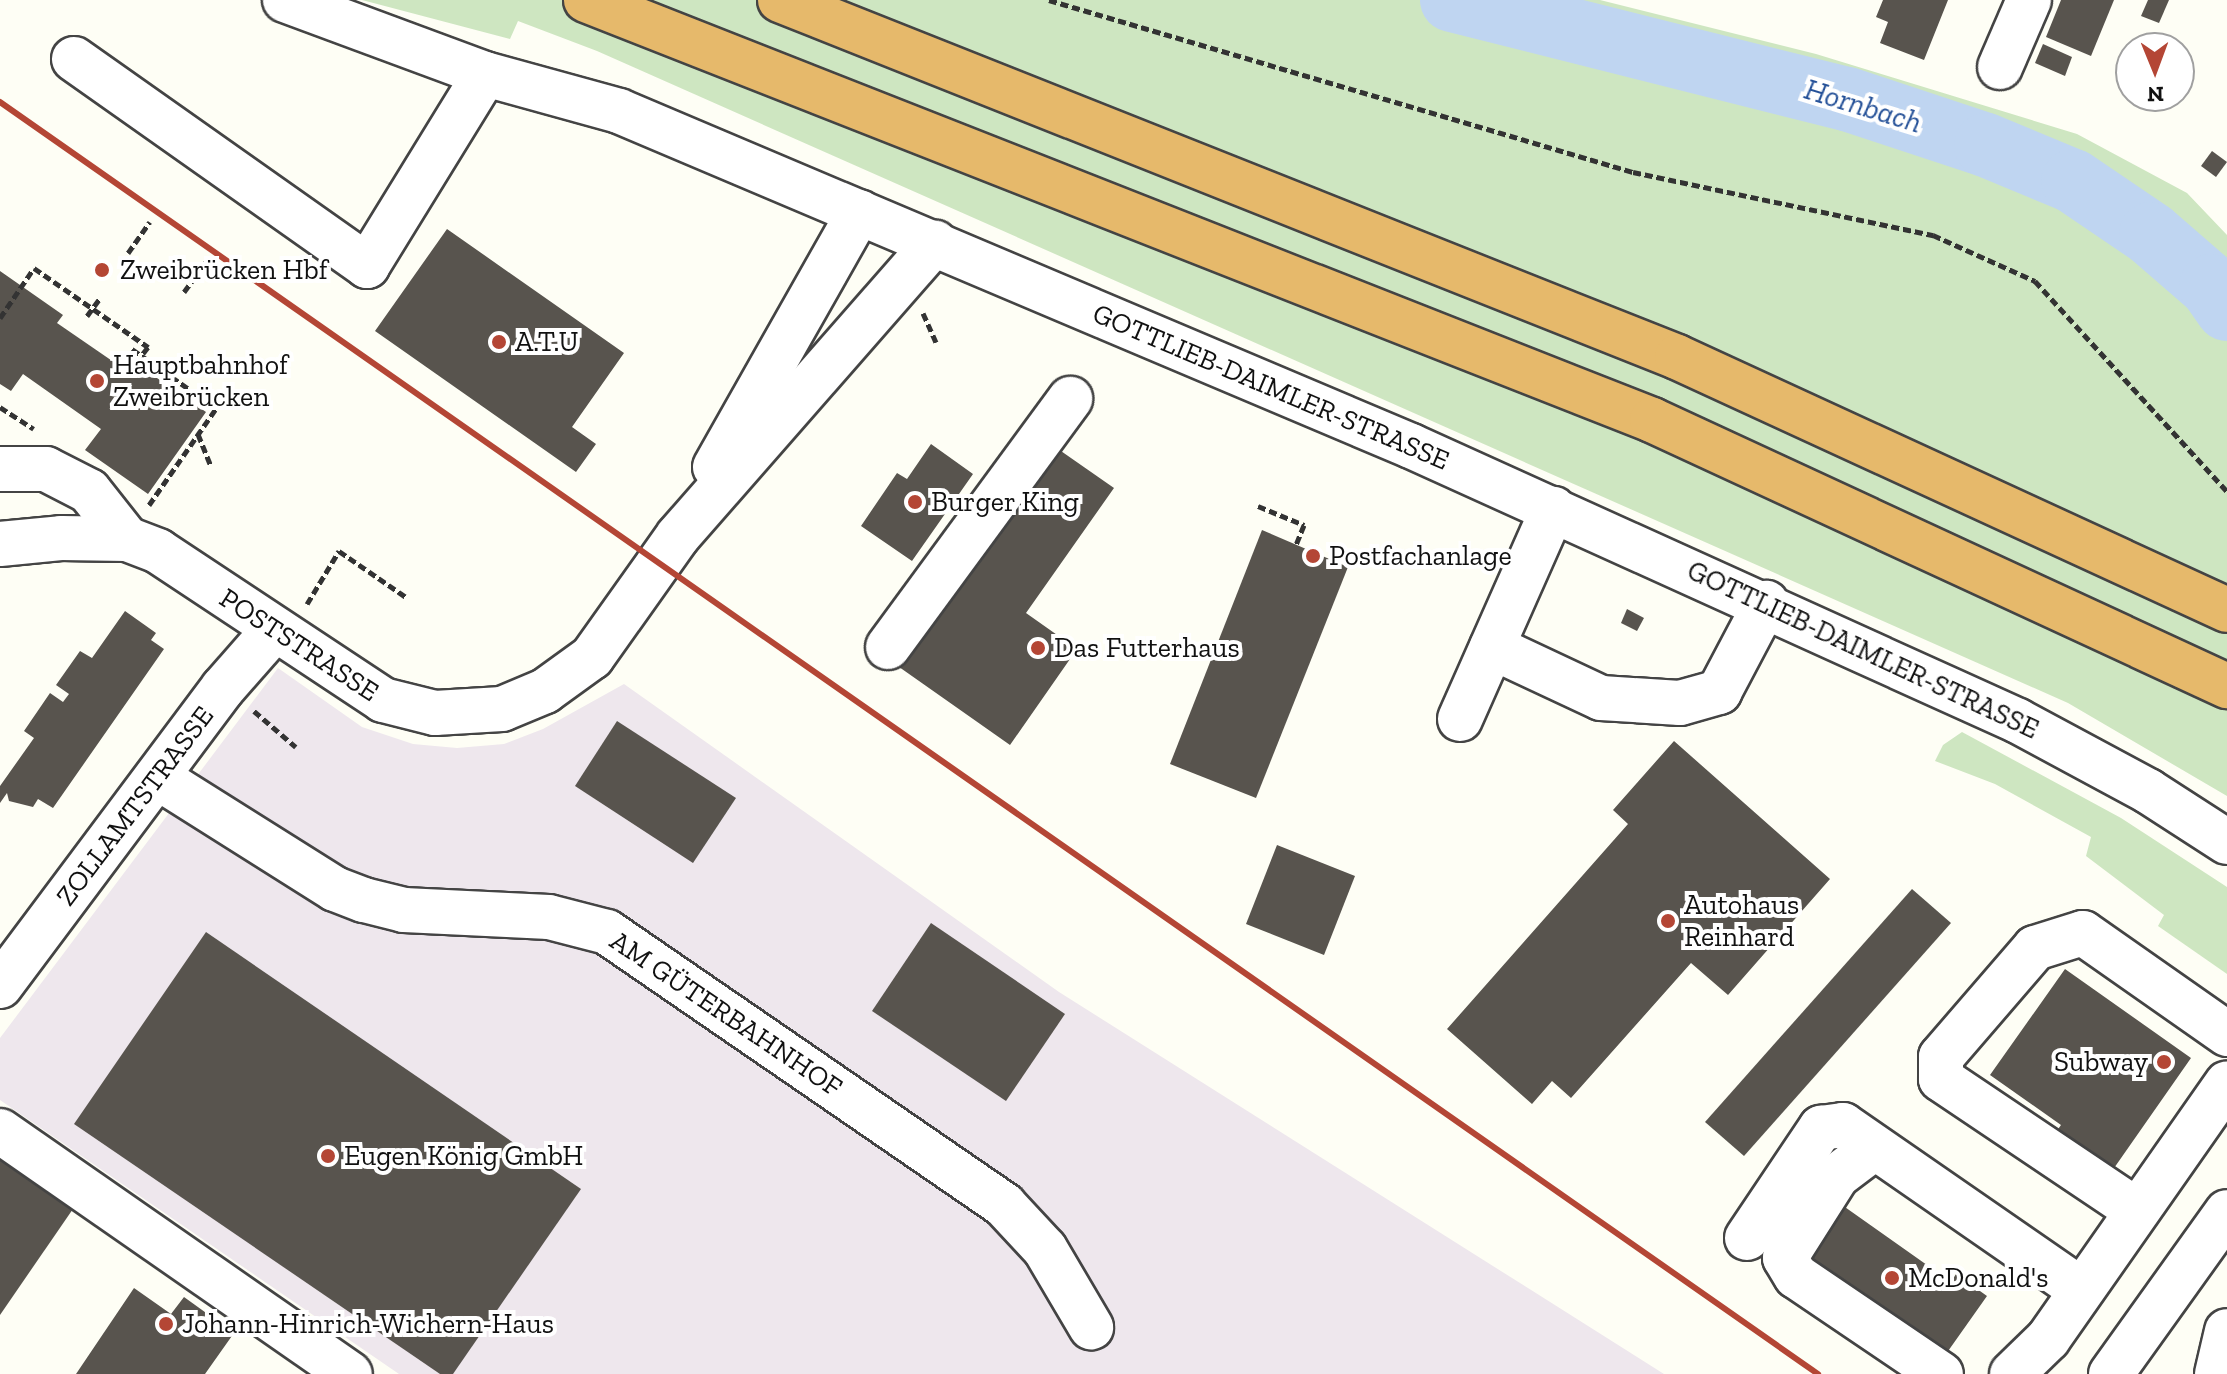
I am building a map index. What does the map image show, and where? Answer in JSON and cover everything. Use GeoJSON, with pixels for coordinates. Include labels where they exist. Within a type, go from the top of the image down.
{"type":"FeatureCollection","features":[{"type":"Feature","properties":{"kind":"highway"},"geometry":{"type":"LineString","coordinates":[[586,0],[1652,420],[2227,686]]}},
{"type":"Feature","properties":{"kind":"highway"},"geometry":{"type":"LineString","coordinates":[[780,0],[1677,357],[2227,610]]}},
{"type":"Feature","properties":{"kind":"street","name":"GOTTLIEB-DAIMLER-STRASSE"},"geometry":{"type":"LineString","coordinates":[[285,0],[485,74],[619,111],[935,242],[1553,509],[1766,603],[2018,721],[2148,791],[2227,842]]}},
{"type":"Feature","properties":{"kind":"street"},"geometry":{"type":"LineString","coordinates":[[2000,67],[2029,0]]}},
{"type":"Feature","properties":{"kind":"street"},"geometry":{"type":"LineString","coordinates":[[74,59],[367,266],[485,74]]}},
{"type":"Feature","properties":{"kind":"street","name":"POSTSTRASSE"},"geometry":{"type":"LineString","coordinates":[[678,536],[859,212]]}},
{"type":"Feature","properties":{"kind":"street","name":"POSTSTRASSE"},"geometry":{"type":"LineString","coordinates":[[0,544],[61,538],[127,539],[158,551],[290,618],[358,687],[405,708],[457,714],[502,709],[545,691],[592,657],[678,536],[935,242]]}},
{"type":"Feature","properties":{"kind":"street"},"geometry":{"type":"LineString","coordinates":[[888,647],[1070,399]]}},
{"type":"Feature","properties":{"kind":"street"},"geometry":{"type":"LineString","coordinates":[[0,469],[46,469],[89,491],[127,539]]}},
{"type":"Feature","properties":{"kind":"street"},"geometry":{"type":"LineString","coordinates":[[1460,719],[1553,509]]}},
{"type":"Feature","properties":{"kind":"street"},"geometry":{"type":"LineString","coordinates":[[1492,647],[1601,698],[1680,703],[1719,692],[1766,603]]}},
{"type":"Feature","properties":{"kind":"street","name":"ZOLLAMTSTRASSE"},"geometry":{"type":"LineString","coordinates":[[0,986],[157,777],[290,618]]}},
{"type":"Feature","properties":{"kind":"street","name":"AM GÜTERBAHNHOF"},"geometry":{"type":"LineString","coordinates":[[157,777],[335,889],[364,900],[404,910],[549,917],[607,932],[1004,1205],[1054,1262],[1091,1327]]}},
{"type":"Feature","properties":{"kind":"street"},"geometry":{"type":"LineString","coordinates":[[2136,1210],[1941,1079],[1941,1057],[2035,948],[2083,933],[2227,1034]]}},
{"type":"Feature","properties":{"kind":"street"},"geometry":{"type":"LineString","coordinates":[[2012,1374],[2048,1339],[2080,1289],[2227,1083]]}},
{"type":"Feature","properties":{"kind":"street"},"geometry":{"type":"LineString","coordinates":[[1747,1238],[1821,1128],[1843,1125],[2080,1289]]}},
{"type":"Feature","properties":{"kind":"street"},"geometry":{"type":"LineString","coordinates":[[0,1131],[350,1374]]}},
{"type":"Feature","properties":{"kind":"street"},"geometry":{"type":"LineString","coordinates":[[1874,1148],[1837,1176],[1785,1258],[1796,1276],[1941,1374]]}},
{"type":"Feature","properties":{"kind":"street"},"geometry":{"type":"LineString","coordinates":[[2111,1374],[2227,1212]]}},
{"type":"Feature","properties":{"kind":"street"},"geometry":{"type":"LineString","coordinates":[[2217,1374],[2227,1331]]}},
{"type":"Feature","properties":{"kind":"path"},"geometry":{"type":"LineString","coordinates":[[1049,0],[1633,172],[1933,235],[2035,281],[2227,491]]}},
{"type":"Feature","properties":{"kind":"path"},"geometry":{"type":"LineString","coordinates":[[128,253],[150,222]]}},
{"type":"Feature","properties":{"kind":"path"},"geometry":{"type":"LineString","coordinates":[[184,292],[207,261]]}},
{"type":"Feature","properties":{"kind":"path"},"geometry":{"type":"LineString","coordinates":[[0,318],[34,268],[148,347],[141,356]]}},
{"type":"Feature","properties":{"kind":"path"},"geometry":{"type":"LineString","coordinates":[[187,273],[194,278]]}},
{"type":"Feature","properties":{"kind":"path"},"geometry":{"type":"LineString","coordinates":[[87,316],[100,298]]}},
{"type":"Feature","properties":{"kind":"path"},"geometry":{"type":"LineString","coordinates":[[921,309],[936,342]]}},
{"type":"Feature","properties":{"kind":"path"},"geometry":{"type":"LineString","coordinates":[[127,539],[218,405],[132,349]]}},
{"type":"Feature","properties":{"kind":"path"},"geometry":{"type":"LineString","coordinates":[[197,433],[211,467]]}},
{"type":"Feature","properties":{"kind":"path"},"geometry":{"type":"LineString","coordinates":[[1258,506],[1304,525],[1296,545]]}},
{"type":"Feature","properties":{"kind":"path"},"geometry":{"type":"LineString","coordinates":[[290,618],[339,551],[406,597]]}},
{"type":"Feature","properties":{"kind":"path"},"geometry":{"type":"LineString","coordinates":[[247,705],[296,747]]}},
{"type":"Feature","properties":{"kind":"shaded area"},"geometry":{"type":"Polygon","coordinates":[[[278,668],[362,727],[413,744],[457,748],[504,744],[543,729],[624,684],[1059,992],[1664,1374],[399,1374],[0,1100],[0,1038],[278,668]]]}},
{"type":"Feature","properties":{"kind":"green space"},"geometry":{"type":"Polygon","coordinates":[[[362,0],[1600,0],[1816,54],[2077,134],[2187,193],[2227,235],[2227,796],[2068,703],[597,51],[518,21],[510,39],[362,0]]]}},
{"type":"Feature","properties":{"kind":"green space"},"geometry":{"type":"Polygon","coordinates":[[[1962,732],[2121,818],[2227,887],[2227,974],[2158,926],[2164,915],[2086,856],[2091,837],[1995,784],[1935,761],[1943,745],[1962,732]]]}},
{"type":"Feature","properties":{"kind":"building"},"geometry":{"type":"Polygon","coordinates":[[[1883,0],[1948,0],[1924,60],[1880,43],[1888,22],[1876,17],[1883,0]]]}},
{"type":"Feature","properties":{"kind":"building"},"geometry":{"type":"Polygon","coordinates":[[[2061,0],[2114,0],[2091,56],[2046,37],[2061,0]]]}},
{"type":"Feature","properties":{"kind":"building"},"geometry":{"type":"Polygon","coordinates":[[[2148,0],[2169,0],[2159,23],[2141,16],[2148,0]]]}},
{"type":"Feature","properties":{"kind":"building"},"geometry":{"type":"Polygon","coordinates":[[[2043,44],[2072,57],[2065,76],[2035,63],[2043,44]]]}},
{"type":"Feature","properties":{"kind":"building"},"geometry":{"type":"Polygon","coordinates":[[[2212,151],[2227,162],[2216,177],[2201,166],[2212,151]]]}},
{"type":"Feature","properties":{"kind":"building","name":"A.T.U"},"geometry":{"type":"Polygon","coordinates":[[[447,229],[624,353],[572,427],[596,444],[576,472],[375,331],[447,229]]]}},
{"type":"Feature","properties":{"kind":"building","name":"Hauptbahnhof Zweibrücken"},"geometry":{"type":"Polygon","coordinates":[[[0,271],[63,315],[57,323],[137,378],[144,369],[206,412],[148,494],[85,450],[101,429],[23,374],[11,391],[0,384],[0,271]]]}},
{"type":"Feature","properties":{"kind":"building"},"geometry":{"type":"Polygon","coordinates":[[[1048,442],[1114,488],[1026,613],[1077,649],[1010,745],[892,662],[1048,442]]]}},
{"type":"Feature","properties":{"kind":"building","name":"Burger King"},"geometry":{"type":"Polygon","coordinates":[[[931,444],[973,474],[912,561],[861,526],[897,473],[907,479],[931,444]]]}},
{"type":"Feature","properties":{"kind":"building"},"geometry":{"type":"Polygon","coordinates":[[[1262,530],[1348,567],[1256,798],[1170,764],[1262,530]]]}},
{"type":"Feature","properties":{"kind":"building"},"geometry":{"type":"Polygon","coordinates":[[[1627,609],[1644,618],[1637,631],[1621,623],[1627,609]]]}},
{"type":"Feature","properties":{"kind":"building"},"geometry":{"type":"Polygon","coordinates":[[[125,611],[156,633],[151,640],[164,649],[53,808],[38,799],[33,807],[9,801],[7,793],[0,803],[0,786],[34,738],[24,731],[50,693],[63,702],[69,694],[56,685],[80,651],[92,658],[125,611]]]}},
{"type":"Feature","properties":{"kind":"building"},"geometry":{"type":"Polygon","coordinates":[[[617,721],[736,798],[693,863],[575,786],[617,721]]]}},
{"type":"Feature","properties":{"kind":"building","name":"Autohaus Reinhard"},"geometry":{"type":"Polygon","coordinates":[[[1674,741],[1830,879],[1728,995],[1691,963],[1571,1098],[1552,1081],[1532,1104],[1447,1029],[1628,824],[1613,810],[1674,741]]]}},
{"type":"Feature","properties":{"kind":"building"},"geometry":{"type":"Polygon","coordinates":[[[1277,845],[1355,876],[1324,955],[1246,924],[1277,845]]]}},
{"type":"Feature","properties":{"kind":"building"},"geometry":{"type":"Polygon","coordinates":[[[1912,889],[1951,923],[1744,1156],[1705,1122],[1912,889]]]}},
{"type":"Feature","properties":{"kind":"building"},"geometry":{"type":"Polygon","coordinates":[[[931,923],[1065,1014],[1006,1101],[872,1011],[931,923]]]}},
{"type":"Feature","properties":{"kind":"building","name":"Eugen König GmbH"},"geometry":{"type":"Polygon","coordinates":[[[206,932],[581,1189],[453,1374],[440,1374],[74,1124],[206,932]]]}},
{"type":"Feature","properties":{"kind":"building"},"geometry":{"type":"Polygon","coordinates":[[[2065,969],[2191,1058],[2112,1171],[2056,1132],[2061,1125],[1990,1075],[2065,969]]]}},
{"type":"Feature","properties":{"kind":"building"},"geometry":{"type":"Polygon","coordinates":[[[0,1156],[75,1206],[0,1315],[0,1156]]]}},
{"type":"Feature","properties":{"kind":"building","name":"McDonald's"},"geometry":{"type":"Polygon","coordinates":[[[1842,1205],[1951,1282],[1956,1274],[1987,1296],[1946,1354],[1806,1256],[1842,1205]]]}},
{"type":"Feature","properties":{"kind":"building","name":"Johann-Hinrich-Wichern-Haus"},"geometry":{"type":"Polygon","coordinates":[[[134,1288],[171,1314],[184,1297],[234,1333],[205,1374],[76,1374],[134,1288]]]}},
{"type":"Feature","properties":{"kind":"waterway","name":"Hornbach"},"geometry":{"type":"LineString","coordinates":[[1452,0],[1847,99],[1986,145],[2073,181],[2151,234],[2211,286],[2227,309]]}},
{"type":"Feature","properties":{"kind":"railway"},"geometry":{"type":"LineString","coordinates":[[0,102],[1818,1374]]}},
{"type":"Feature","properties":{"kind":"place","name":"Zweibrücken Hbf"},"geometry":{"type":"Point","coordinates":[102,270]}},
{"type":"Feature","properties":{"kind":"place","name":"A.T.U"},"geometry":{"type":"Point","coordinates":[499,342]}},
{"type":"Feature","properties":{"kind":"place","name":"Hauptbahnhof Zweibrücken"},"geometry":{"type":"Point","coordinates":[97,381]}},
{"type":"Feature","properties":{"kind":"place","name":"Burger King"},"geometry":{"type":"Point","coordinates":[915,502]}},
{"type":"Feature","properties":{"kind":"place","name":"Postfachanlage"},"geometry":{"type":"Point","coordinates":[1313,556]}},
{"type":"Feature","properties":{"kind":"place","name":"Das Futterhaus"},"geometry":{"type":"Point","coordinates":[1038,648]}},
{"type":"Feature","properties":{"kind":"place","name":"Autohaus Reinhard"},"geometry":{"type":"Point","coordinates":[1668,921]}},
{"type":"Feature","properties":{"kind":"place","name":"Subway"},"geometry":{"type":"Point","coordinates":[2164,1062]}},
{"type":"Feature","properties":{"kind":"place","name":"Eugen König GmbH"},"geometry":{"type":"Point","coordinates":[328,1156]}},
{"type":"Feature","properties":{"kind":"place","name":"McDonald's"},"geometry":{"type":"Point","coordinates":[1892,1278]}},
{"type":"Feature","properties":{"kind":"place","name":"Johann-Hinrich-Wichern-Haus"},"geometry":{"type":"Point","coordinates":[166,1324]}}]}
